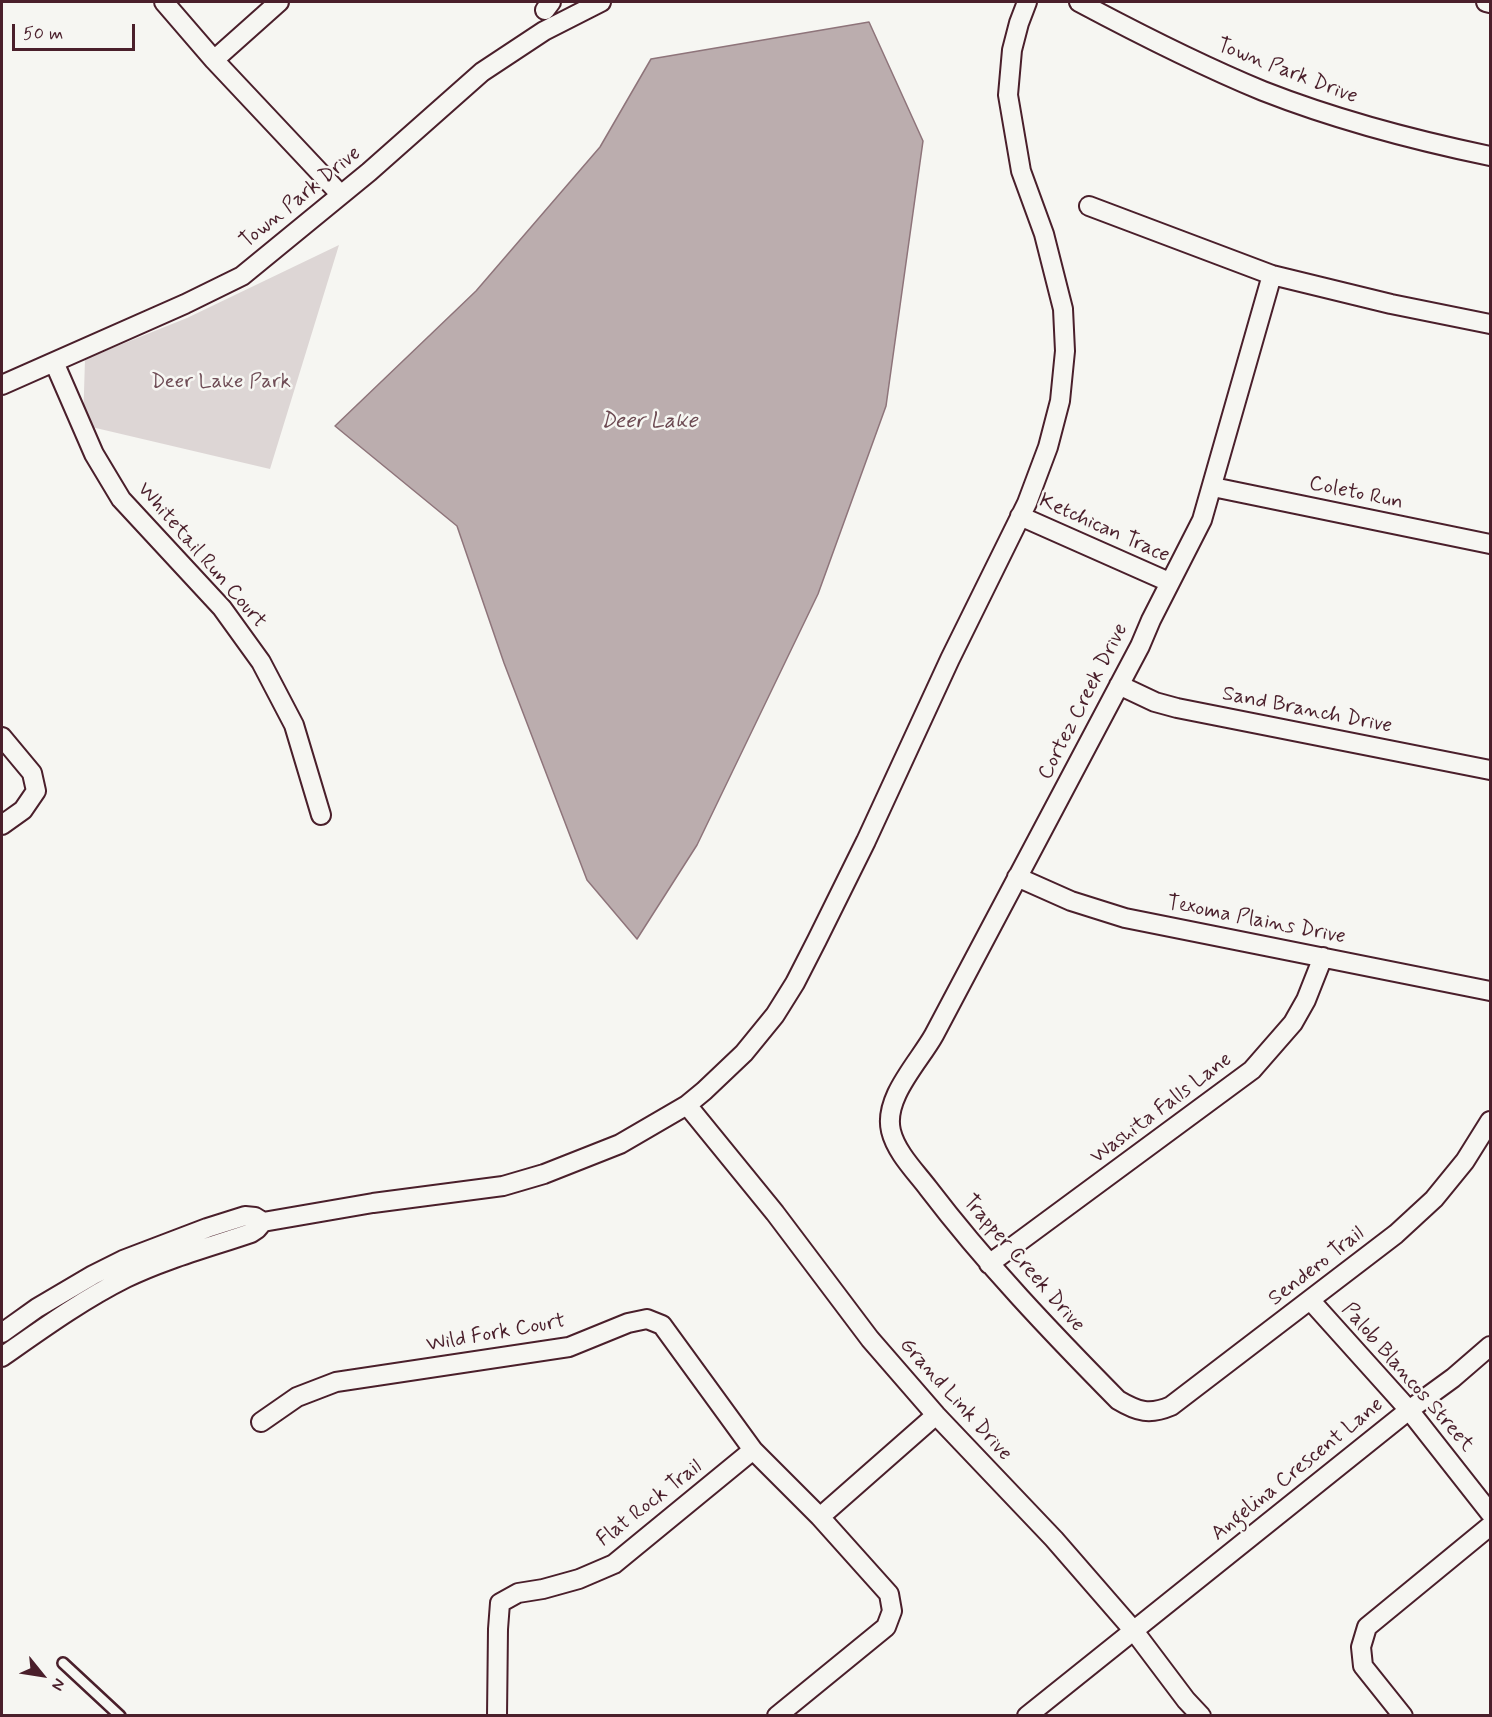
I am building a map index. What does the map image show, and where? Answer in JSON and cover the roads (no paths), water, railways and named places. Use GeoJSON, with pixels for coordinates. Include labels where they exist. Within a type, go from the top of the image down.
{"type":"FeatureCollection","features":[{"type":"Feature","properties":{"kind":"street"},"geometry":{"type":"LineString","coordinates":[[164,2],[214,60],[341,195]]}},
{"type":"Feature","properties":{"kind":"street"},"geometry":{"type":"LineString","coordinates":[[214,60],[279,2]]}},
{"type":"Feature","properties":{"kind":"street","name":"Town Park Drive"},"geometry":{"type":"LineString","coordinates":[[2,385],[242,276],[341,195],[482,72],[544,31],[601,2]]}},
{"type":"Feature","properties":{"kind":"street"},"geometry":{"type":"LineString","coordinates":[[2,1357],[88,1299],[127,1277],[251,1233],[257,1230],[263,1222],[373,1203],[503,1186],[544,1174],[620,1144],[687,1105],[744,1053],[775,1015],[795,983],[866,841],[950,659],[1020,516],[1048,447],[1060,401],[1065,351],[1064,309],[1044,234],[1021,171],[1008,95],[1012,50],[1019,23],[1028,2]]}},
{"type":"Feature","properties":{"kind":"street","name":"Town Park Drive"},"geometry":{"type":"LineString","coordinates":[[1079,2],[1168,48],[1264,91],[1391,133],[1491,156]]}},
{"type":"Feature","properties":{"kind":"street"},"geometry":{"type":"LineString","coordinates":[[1089,206],[1272,275],[1391,304],[1491,324]]}},
{"type":"Feature","properties":{"kind":"street","name":"Cortez Creek Drive"},"geometry":{"type":"LineString","coordinates":[[890,1129],[890,1111],[897,1093],[927,1048],[1119,685],[1202,520],[1272,275]]}},
{"type":"Feature","properties":{"kind":"street","name":"Whitetail Run Court"},"geometry":{"type":"LineString","coordinates":[[54,362],[94,454],[121,499],[222,608],[261,662],[294,725],[321,815]]}},
{"type":"Feature","properties":{"kind":"street","name":"Coleto Run"},"geometry":{"type":"LineString","coordinates":[[1213,487],[1491,544]]}},
{"type":"Feature","properties":{"kind":"street","name":"Ketchican Trace"},"geometry":{"type":"LineString","coordinates":[[1020,516],[1169,582]]}},
{"type":"Feature","properties":{"kind":"street","name":"Sand Branch Drive"},"geometry":{"type":"LineString","coordinates":[[1119,685],[1155,702],[1177,708],[1491,770]]}},
{"type":"Feature","properties":{"kind":"street"},"geometry":{"type":"LineString","coordinates":[[2,737],[32,773],[36,791],[23,810],[2,825]]}},
{"type":"Feature","properties":{"kind":"street","name":"Texoma Plains Drive"},"geometry":{"type":"LineString","coordinates":[[1017,877],[1071,902],[1125,918],[1491,991]]}},
{"type":"Feature","properties":{"kind":"street","name":"Washita Falls Lane"},"geometry":{"type":"LineString","coordinates":[[989,1264],[1252,1070],[1293,1023],[1306,1000],[1323,957]]}},
{"type":"Feature","properties":{"kind":"street","name":"Grand Link Drive"},"geometry":{"type":"LineString","coordinates":[[687,1105],[775,1213],[870,1339],[936,1414],[1054,1539],[1134,1631],[1186,1700],[1201,1716]]}},
{"type":"Feature","properties":{"kind":"street","name":"Sendero Trail"},"geometry":{"type":"LineString","coordinates":[[1142,1410],[1156,1412],[1171,1406],[1396,1234],[1434,1199],[1466,1161],[1491,1121]]}},
{"type":"Feature","properties":{"kind":"street","name":"Trapper Creek Drive"},"geometry":{"type":"LineString","coordinates":[[890,1129],[899,1150],[989,1264],[1027,1307],[1118,1400],[1129,1407],[1142,1410]]}},
{"type":"Feature","properties":{"kind":"street"},"geometry":{"type":"LineString","coordinates":[[8,1329],[46,1303],[123,1260],[207,1228],[246,1216],[255,1216],[263,1222]]}},
{"type":"Feature","properties":{"kind":"street","name":"Palob Blancos Street"},"geometry":{"type":"LineString","coordinates":[[1311,1301],[1409,1410],[1491,1514]]}},
{"type":"Feature","properties":{"kind":"street","name":"Wild Fork Court"},"geometry":{"type":"LineString","coordinates":[[261,1422],[297,1397],[336,1382],[569,1347],[628,1323],[647,1320],[662,1325],[753,1450],[820,1517],[889,1594],[892,1611],[886,1627],[777,1716]]}},
{"type":"Feature","properties":{"kind":"street","name":"Angelina Crescent Lane"},"geometry":{"type":"LineString","coordinates":[[1027,1716],[1491,1346]]}},
{"type":"Feature","properties":{"kind":"street"},"geometry":{"type":"LineString","coordinates":[[820,1517],[936,1414]]}},
{"type":"Feature","properties":{"kind":"street","name":"Flat Rock Trail"},"geometry":{"type":"LineString","coordinates":[[497,1716],[500,1603],[518,1593],[579,1579],[614,1564],[753,1450]]}},
{"type":"Feature","properties":{"kind":"street"},"geometry":{"type":"LineString","coordinates":[[1402,1716],[1363,1666],[1361,1647],[1368,1627],[1491,1526]]}},
{"type":"Feature","properties":{"kind":"lane"},"geometry":{"type":"LineString","coordinates":[[63,1663],[120,1716]]}},
{"type":"Feature","properties":{"kind":"water","name":"Deer Lake"},"geometry":{"type":"Polygon","coordinates":[[[869,22],[923,141],[886,406],[818,594],[697,845],[637,939],[587,880],[504,663],[457,526],[335,426],[476,291],[600,147],[651,59],[869,22]]]}},
{"type":"Feature","properties":{"kind":"park label","name":"Deer Lake Park"},"geometry":{"type":"Point","coordinates":[221,383]}}]}
